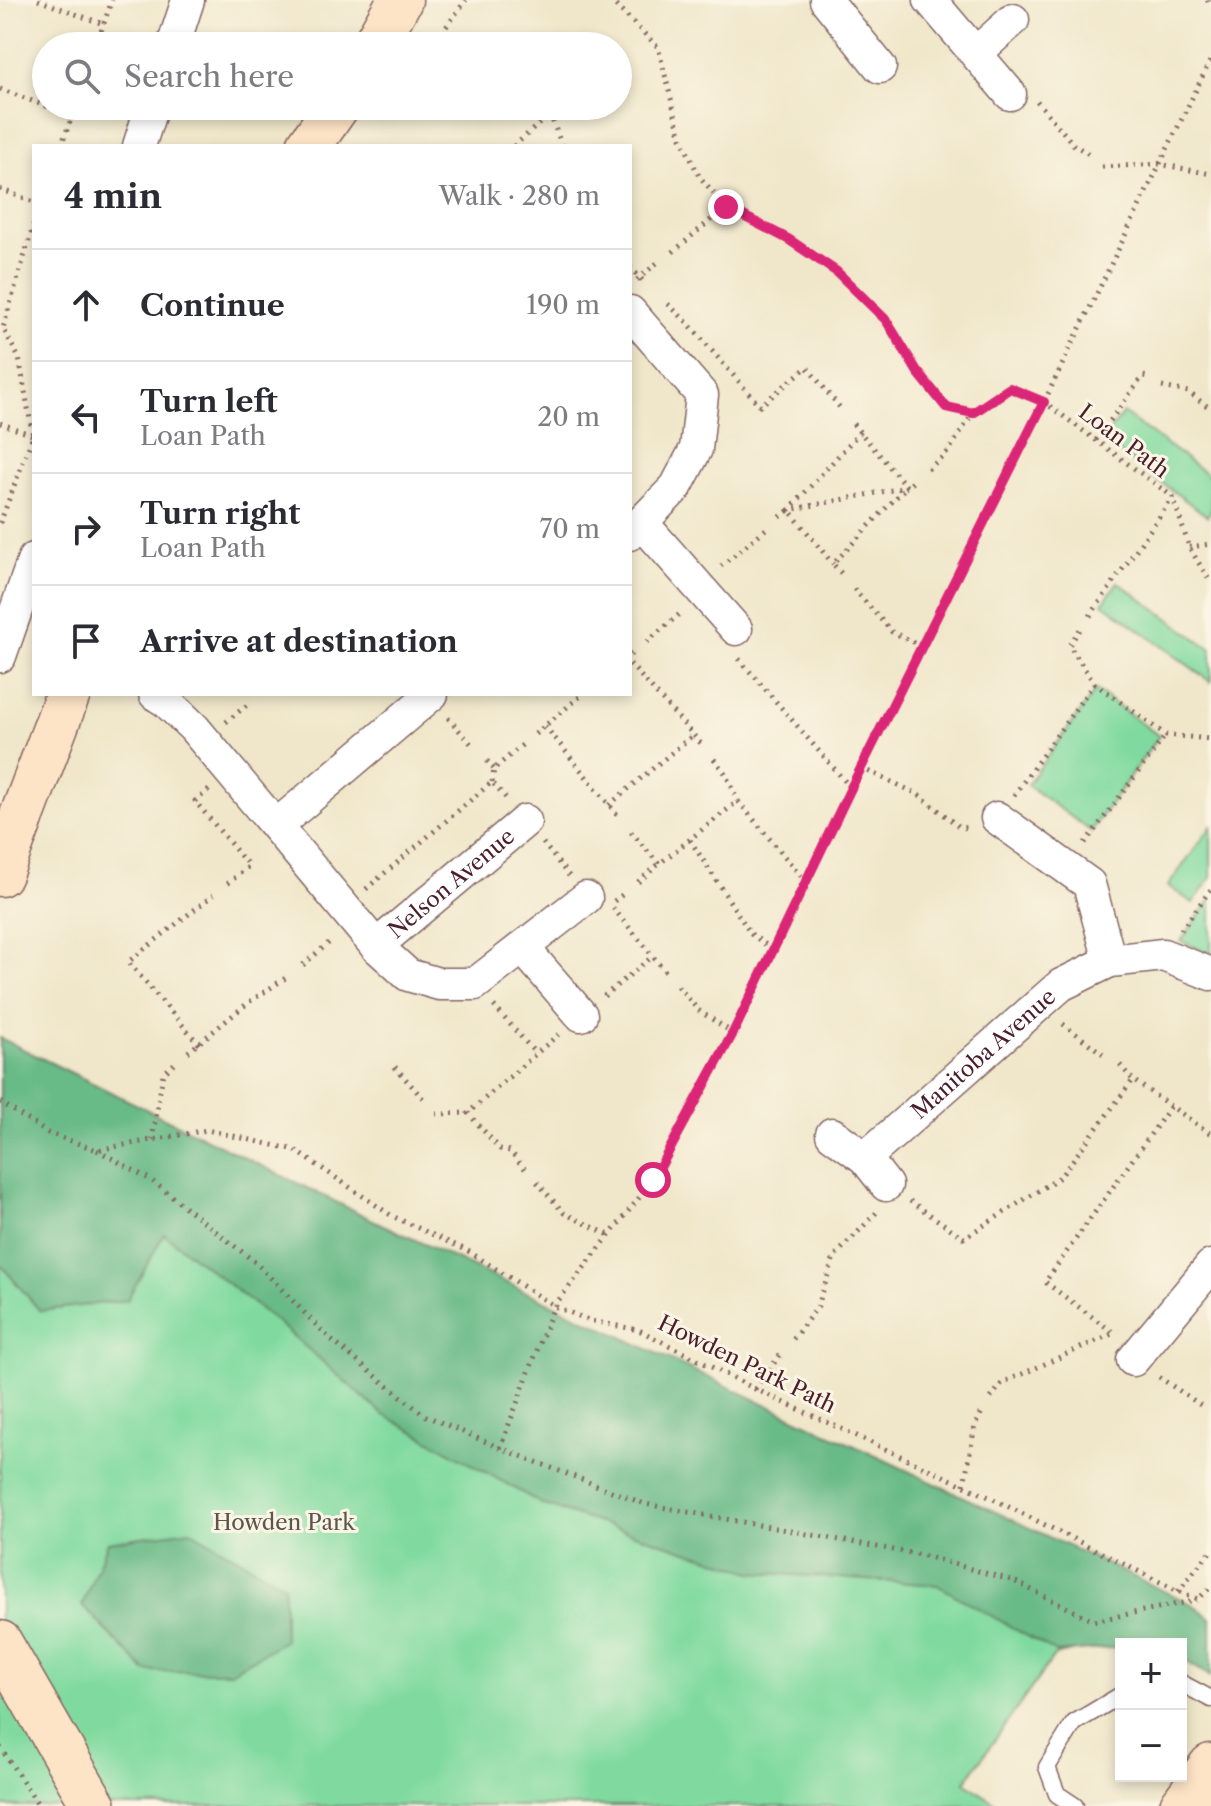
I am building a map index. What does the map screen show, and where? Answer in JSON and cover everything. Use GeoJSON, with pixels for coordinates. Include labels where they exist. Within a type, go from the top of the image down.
{"type":"FeatureCollection","features":[{"type":"Feature","properties":{"kind":"street"},"geometry":{"type":"LineString","coordinates":[[178,32],[188,0]]}},
{"type":"Feature","properties":{"kind":"street"},"geometry":{"type":"LineString","coordinates":[[382,32],[400,0]]}},
{"type":"Feature","properties":{"kind":"street"},"geometry":{"type":"LineString","coordinates":[[826,0],[880,67]]}},
{"type":"Feature","properties":{"kind":"street"},"geometry":{"type":"LineString","coordinates":[[930,0],[1010,94]]}},
{"type":"Feature","properties":{"kind":"street"},"geometry":{"type":"LineString","coordinates":[[976,53],[1013,20]]}},
{"type":"Feature","properties":{"kind":"street"},"geometry":{"type":"LineString","coordinates":[[140,144],[147,120]]}},
{"type":"Feature","properties":{"kind":"street"},"geometry":{"type":"LineString","coordinates":[[310,144],[327,120]]}},
{"type":"Feature","properties":{"kind":"street"},"geometry":{"type":"LineString","coordinates":[[640,300],[702,395],[696,449],[676,487],[636,529],[701,590],[736,629]]}},
{"type":"Feature","properties":{"kind":"street"},"geometry":{"type":"LineString","coordinates":[[0,656],[32,565]]}},
{"type":"Feature","properties":{"kind":"street"},"geometry":{"type":"LineString","coordinates":[[0,874],[67,696]]}},
{"type":"Feature","properties":{"kind":"street","name":"Nelson Avenue"},"geometry":{"type":"LineString","coordinates":[[158,696],[194,728],[376,946],[408,975],[439,984],[475,984]]}},
{"type":"Feature","properties":{"kind":"street"},"geometry":{"type":"LineString","coordinates":[[276,826],[430,696]]}},
{"type":"Feature","properties":{"kind":"street"},"geometry":{"type":"LineString","coordinates":[[997,818],[1048,865],[1089,884],[1110,961]]}},
{"type":"Feature","properties":{"kind":"street","name":"Nelson Avenue"},"geometry":{"type":"LineString","coordinates":[[376,946],[525,821]]}},
{"type":"Feature","properties":{"kind":"street"},"geometry":{"type":"LineString","coordinates":[[475,984],[586,898]]}},
{"type":"Feature","properties":{"kind":"street"},"geometry":{"type":"LineString","coordinates":[[524,949],[581,1015]]}},
{"type":"Feature","properties":{"kind":"street","name":"Manitoba Avenue"},"geometry":{"type":"LineString","coordinates":[[865,1158],[1061,985],[1110,961],[1163,955],[1211,974]]}},
{"type":"Feature","properties":{"kind":"street"},"geometry":{"type":"LineString","coordinates":[[832,1134],[865,1158],[891,1188]]}},
{"type":"Feature","properties":{"kind":"street"},"geometry":{"type":"LineString","coordinates":[[1133,1360],[1211,1266]]}},
{"type":"Feature","properties":{"kind":"street"},"geometry":{"type":"LineString","coordinates":[[0,1643],[94,1806]]}},
{"type":"Feature","properties":{"kind":"street"},"geometry":{"type":"LineString","coordinates":[[1182,1806],[1211,1766]]}},
{"type":"Feature","properties":{"kind":"lane"},"geometry":{"type":"LineString","coordinates":[[1187,1686],[1211,1699]]}},
{"type":"Feature","properties":{"kind":"lane"},"geometry":{"type":"LineString","coordinates":[[1075,1806],[1057,1794],[1047,1767],[1074,1723],[1115,1699]]}},
{"type":"Feature","properties":{"kind":"path"},"geometry":{"type":"LineString","coordinates":[[38,0],[103,24]]}},
{"type":"Feature","properties":{"kind":"path"},"geometry":{"type":"LineString","coordinates":[[100,32],[112,0]]}},
{"type":"Feature","properties":{"kind":"path"},"geometry":{"type":"LineString","coordinates":[[442,32],[466,0]]}},
{"type":"Feature","properties":{"kind":"path"},"geometry":{"type":"LineString","coordinates":[[610,0],[658,47],[681,138],[699,176],[726,207],[788,239],[837,272],[886,320],[917,371],[946,407],[973,413],[948,452],[928,469]]}},
{"type":"Feature","properties":{"kind":"path"},"geometry":{"type":"LineString","coordinates":[[1207,0],[1211,5]]}},
{"type":"Feature","properties":{"kind":"path"},"geometry":{"type":"LineString","coordinates":[[500,1448],[554,1306],[653,1180],[733,1033],[1211,59]]}},
{"type":"Feature","properties":{"kind":"path"},"geometry":{"type":"LineString","coordinates":[[0,89],[32,101]]}},
{"type":"Feature","properties":{"kind":"path"},"geometry":{"type":"LineString","coordinates":[[1010,94],[1034,98],[1074,145],[1089,154]]}},
{"type":"Feature","properties":{"kind":"path"},"geometry":{"type":"LineString","coordinates":[[62,144],[71,120]]}},
{"type":"Feature","properties":{"kind":"path"},"geometry":{"type":"LineString","coordinates":[[516,144],[543,120]]}},
{"type":"Feature","properties":{"kind":"path"},"geometry":{"type":"LineString","coordinates":[[552,120],[561,144]]}},
{"type":"Feature","properties":{"kind":"path"},"geometry":{"type":"LineString","coordinates":[[1102,167],[1159,164],[1211,174]]}},
{"type":"Feature","properties":{"kind":"path"},"geometry":{"type":"LineString","coordinates":[[0,189],[32,201]]}},
{"type":"Feature","properties":{"kind":"path"},"geometry":{"type":"LineString","coordinates":[[673,252],[726,207]]}},
{"type":"Feature","properties":{"kind":"path"},"geometry":{"type":"LineString","coordinates":[[32,230],[2,327],[19,358],[32,430]]}},
{"type":"Feature","properties":{"kind":"path"},"geometry":{"type":"LineString","coordinates":[[632,283],[657,263]]}},
{"type":"Feature","properties":{"kind":"path"},"geometry":{"type":"LineString","coordinates":[[632,269],[639,278],[640,300]]}},
{"type":"Feature","properties":{"kind":"path"},"geometry":{"type":"LineString","coordinates":[[659,296],[688,323],[760,406],[807,367],[841,409]]}},
{"type":"Feature","properties":{"kind":"path"},"geometry":{"type":"LineString","coordinates":[[1096,440],[1143,376],[1149,377]]}},
{"type":"Feature","properties":{"kind":"path"},"geometry":{"type":"LineString","coordinates":[[1162,387],[1188,392],[1211,409]]}},
{"type":"Feature","properties":{"kind":"path","name":"Loan Path"},"geometry":{"type":"LineString","coordinates":[[973,413],[1010,388],[1044,402],[1173,497],[1189,547],[1211,583]]}},
{"type":"Feature","properties":{"kind":"path"},"geometry":{"type":"LineString","coordinates":[[0,423],[32,436]]}},
{"type":"Feature","properties":{"kind":"path"},"geometry":{"type":"LineString","coordinates":[[853,424],[907,487]]}},
{"type":"Feature","properties":{"kind":"path"},"geometry":{"type":"LineString","coordinates":[[780,517],[860,432]]}},
{"type":"Feature","properties":{"kind":"path"},"geometry":{"type":"LineString","coordinates":[[1,520],[32,439]]}},
{"type":"Feature","properties":{"kind":"path"},"geometry":{"type":"LineString","coordinates":[[833,564],[915,480]]}},
{"type":"Feature","properties":{"kind":"path"},"geometry":{"type":"LineString","coordinates":[[789,510],[907,487]]}},
{"type":"Feature","properties":{"kind":"path"},"geometry":{"type":"LineString","coordinates":[[1090,616],[1173,497]]}},
{"type":"Feature","properties":{"kind":"path"},"geometry":{"type":"LineString","coordinates":[[789,510],[841,573]]}},
{"type":"Feature","properties":{"kind":"path"},"geometry":{"type":"LineString","coordinates":[[647,642],[767,528]]}},
{"type":"Feature","properties":{"kind":"path"},"geometry":{"type":"LineString","coordinates":[[1189,547],[1211,544]]}},
{"type":"Feature","properties":{"kind":"path"},"geometry":{"type":"LineString","coordinates":[[854,589],[892,632],[922,646]]}},
{"type":"Feature","properties":{"kind":"path"},"geometry":{"type":"LineString","coordinates":[[1081,628],[1069,645],[1094,683],[1166,735],[1211,739]]}},
{"type":"Feature","properties":{"kind":"path"},"geometry":{"type":"LineString","coordinates":[[736,629],[726,644],[851,788]]}},
{"type":"Feature","properties":{"kind":"path"},"geometry":{"type":"LineString","coordinates":[[632,666],[704,747]]}},
{"type":"Feature","properties":{"kind":"path"},"geometry":{"type":"LineString","coordinates":[[861,768],[918,794],[961,828],[992,825],[1094,683]]}},
{"type":"Feature","properties":{"kind":"path"},"geometry":{"type":"LineString","coordinates":[[535,734],[581,696]]}},
{"type":"Feature","properties":{"kind":"path"},"geometry":{"type":"LineString","coordinates":[[545,726],[619,817]]}},
{"type":"Feature","properties":{"kind":"path"},"geometry":{"type":"LineString","coordinates":[[609,805],[693,735]]}},
{"type":"Feature","properties":{"kind":"path"},"geometry":{"type":"LineString","coordinates":[[1048,865],[1166,735]]}},
{"type":"Feature","properties":{"kind":"path"},"geometry":{"type":"LineString","coordinates":[[492,782],[494,769],[522,745]]}},
{"type":"Feature","properties":{"kind":"path"},"geometry":{"type":"LineString","coordinates":[[714,759],[725,773],[738,801],[806,882]]}},
{"type":"Feature","properties":{"kind":"path"},"geometry":{"type":"LineString","coordinates":[[487,761],[494,769]]}},
{"type":"Feature","properties":{"kind":"path"},"geometry":{"type":"LineString","coordinates":[[226,885],[249,866],[195,801],[230,772]]}},
{"type":"Feature","properties":{"kind":"path"},"geometry":{"type":"LineString","coordinates":[[638,882],[738,801]]}},
{"type":"Feature","properties":{"kind":"path"},"geometry":{"type":"LineString","coordinates":[[631,832],[659,864]]}},
{"type":"Feature","properties":{"kind":"path"},"geometry":{"type":"LineString","coordinates":[[690,840],[751,934],[773,950]]}},
{"type":"Feature","properties":{"kind":"path"},"geometry":{"type":"LineString","coordinates":[[1163,955],[1211,889]]}},
{"type":"Feature","properties":{"kind":"path"},"geometry":{"type":"LineString","coordinates":[[199,1044],[128,962],[213,895]]}},
{"type":"Feature","properties":{"kind":"path"},"geometry":{"type":"LineString","coordinates":[[303,965],[354,921]]}},
{"type":"Feature","properties":{"kind":"path"},"geometry":{"type":"LineString","coordinates":[[436,1114],[468,1113],[653,956]]}},
{"type":"Feature","properties":{"kind":"path"},"geometry":{"type":"LineString","coordinates":[[188,1052],[249,1002],[290,975]]}},
{"type":"Feature","properties":{"kind":"path"},"geometry":{"type":"LineString","coordinates":[[475,984],[536,1054]]}},
{"type":"Feature","properties":{"kind":"path"},"geometry":{"type":"LineString","coordinates":[[678,986],[698,1010],[733,1033]]}},
{"type":"Feature","properties":{"kind":"path"},"geometry":{"type":"LineString","coordinates":[[1037,1006],[1107,1057]]}},
{"type":"Feature","properties":{"kind":"path"},"geometry":{"type":"LineString","coordinates":[[152,1140],[163,1074],[175,1063]]}},
{"type":"Feature","properties":{"kind":"path"},"geometry":{"type":"LineString","coordinates":[[1120,1065],[1133,1080],[1211,1134]]}},
{"type":"Feature","properties":{"kind":"path"},"geometry":{"type":"LineString","coordinates":[[395,1067],[426,1102]]}},
{"type":"Feature","properties":{"kind":"path"},"geometry":{"type":"LineString","coordinates":[[793,1339],[818,1306],[834,1257],[891,1188],[964,1238],[1060,1177],[1133,1080]]}},
{"type":"Feature","properties":{"kind":"path","name":"Howden Park Path"},"geometry":{"type":"LineString","coordinates":[[0,1102],[48,1133],[97,1150],[207,1130],[295,1150],[392,1216],[468,1251],[554,1306],[591,1321],[639,1330],[755,1389],[964,1485],[1198,1599]]}},
{"type":"Feature","properties":{"kind":"path"},"geometry":{"type":"LineString","coordinates":[[991,1398],[1002,1383],[1114,1333],[1045,1282],[1171,1106]]}},
{"type":"Feature","properties":{"kind":"path"},"geometry":{"type":"LineString","coordinates":[[468,1113],[500,1149],[510,1151],[525,1169]]}},
{"type":"Feature","properties":{"kind":"path"},"geometry":{"type":"LineString","coordinates":[[97,1150],[151,1180],[256,1263],[330,1339],[424,1415],[500,1448],[645,1504],[921,1555],[1014,1581],[1094,1621],[1198,1599],[1211,1587]]}},
{"type":"Feature","properties":{"kind":"path"},"geometry":{"type":"LineString","coordinates":[[537,1182],[564,1213],[609,1235]]}},
{"type":"Feature","properties":{"kind":"path"},"geometry":{"type":"LineString","coordinates":[[755,1389],[783,1351]]}},
{"type":"Feature","properties":{"kind":"path"},"geometry":{"type":"LineString","coordinates":[[964,1485],[975,1425],[982,1412]]}},
{"type":"Feature","properties":{"kind":"path"},"geometry":{"type":"LineString","coordinates":[[1178,1591],[1211,1551]]}},
{"type":"Feature","properties":{"kind":"path"},"geometry":{"type":"LineString","coordinates":[[0,1747],[39,1806]]}},
{"type":"Feature","properties":{"kind":"green space"},"geometry":{"type":"Polygon","coordinates":[[[1123,413],[1211,477],[1211,510],[1207,516],[1103,440],[1123,413]]]}},
{"type":"Feature","properties":{"kind":"green space"},"geometry":{"type":"Polygon","coordinates":[[[1118,582],[1211,649],[1211,682],[1103,603],[1118,582]]]}},
{"type":"Feature","properties":{"kind":"green space"},"geometry":{"type":"Polygon","coordinates":[[[1096,690],[1159,736],[1091,831],[1027,785],[1096,690]]]}},
{"type":"Feature","properties":{"kind":"green space"},"geometry":{"type":"Polygon","coordinates":[[[1211,827],[1211,878],[1193,903],[1168,886],[1211,827]]]}},
{"type":"Feature","properties":{"kind":"green space"},"geometry":{"type":"Polygon","coordinates":[[[1211,899],[1211,954],[1181,941],[1211,899]]]}},
{"type":"Feature","properties":{"kind":"green space"},"geometry":{"type":"Polygon","coordinates":[[[0,1038],[379,1223],[1194,1605],[1211,1618],[1211,1677],[1187,1662],[1187,1638],[1115,1638],[1115,1648],[1057,1653],[937,1585],[752,1572],[544,1505],[381,1413],[277,1322],[164,1234],[127,1300],[40,1311],[0,1264],[0,1038]]]}},
{"type":"Feature","properties":{"kind":"green space","name":"Howden Park"},"geometry":{"type":"Polygon","coordinates":[[[0,1073],[1174,1629],[1134,1638],[1115,1638],[1115,1642],[1054,1656],[965,1782],[999,1806],[0,1806],[0,1073]]]}},
{"type":"Feature","properties":{"kind":"green space"},"geometry":{"type":"Polygon","coordinates":[[[190,1530],[284,1585],[284,1641],[230,1672],[145,1671],[82,1605],[108,1542],[190,1530]]]}},
{"type":"Feature","properties":{"kind":"route"},"geometry":{"type":"LineString","coordinates":[[653,1180],[733,1033],[851,788],[1044,402],[1010,388],[973,413],[946,407],[917,371],[886,320],[837,272],[788,239],[726,207]]}}]}
